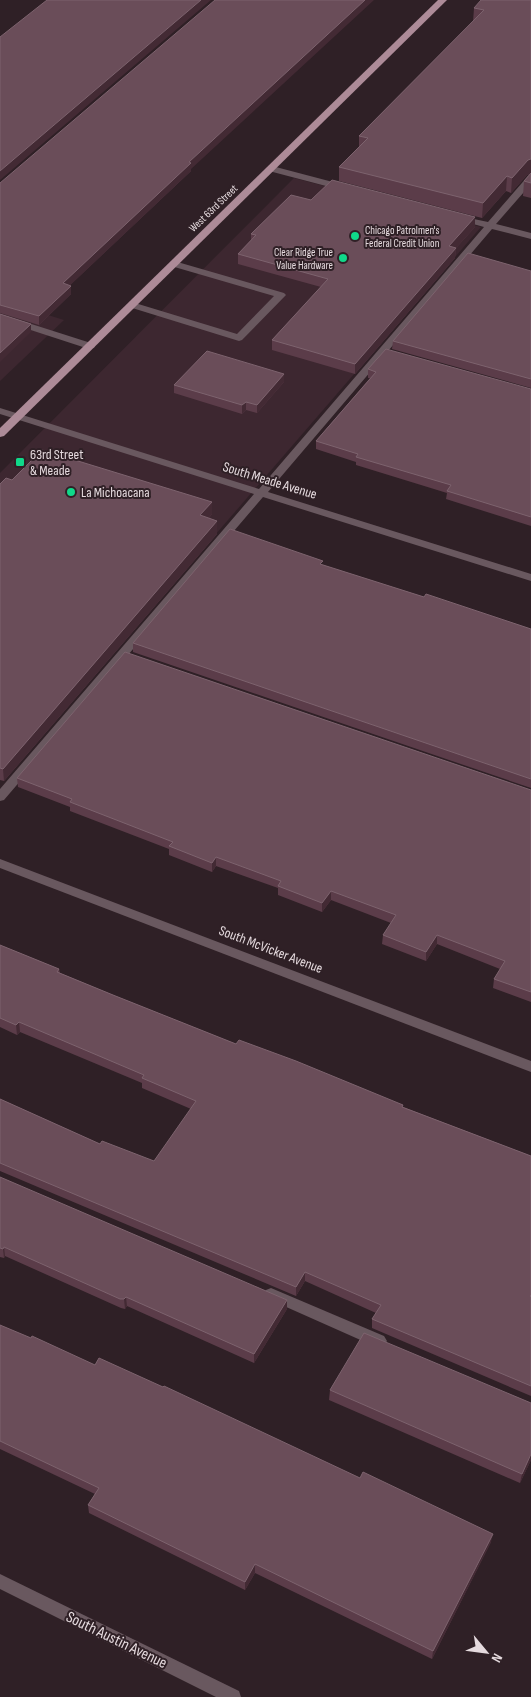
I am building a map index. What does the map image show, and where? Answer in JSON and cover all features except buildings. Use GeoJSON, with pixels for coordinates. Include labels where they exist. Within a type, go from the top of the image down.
{"type":"FeatureCollection","features":[{"type":"Feature","properties":{"kind":"main road","name":"West 63rd Street"},"geometry":{"type":"LineString","coordinates":[[0,434],[443,0]]}},
{"type":"Feature","properties":{"kind":"street"},"geometry":{"type":"LineString","coordinates":[[272,169],[359,191]]}},
{"type":"Feature","properties":{"kind":"street"},"geometry":{"type":"LineString","coordinates":[[0,797],[127,655],[260,493],[387,352],[531,178]]}},
{"type":"Feature","properties":{"kind":"street"},"geometry":{"type":"LineString","coordinates":[[452,216],[531,236]]}},
{"type":"Feature","properties":{"kind":"street"},"geometry":{"type":"LineString","coordinates":[[132,305],[239,338],[281,295],[174,264]]}},
{"type":"Feature","properties":{"kind":"street"},"geometry":{"type":"LineString","coordinates":[[0,317],[90,346]]}},
{"type":"Feature","properties":{"kind":"street","name":"South Meade Avenue"},"geometry":{"type":"LineString","coordinates":[[0,411],[531,578]]}},
{"type":"Feature","properties":{"kind":"street","name":"South McVicker Avenue"},"geometry":{"type":"LineString","coordinates":[[0,863],[531,1067]]}},
{"type":"Feature","properties":{"kind":"street"},"geometry":{"type":"LineString","coordinates":[[256,1288],[394,1347]]}},
{"type":"Feature","properties":{"kind":"street","name":"South Austin Avenue"},"geometry":{"type":"LineString","coordinates":[[0,1581],[233,1697]]}},
{"type":"Feature","properties":{"kind":"shaded area"},"geometry":{"type":"Polygon","coordinates":[[[294,178],[481,227],[89,681],[0,650],[0,473],[294,178]]]}},
{"type":"Feature","properties":{"kind":"shaded area"},"geometry":{"type":"Polygon","coordinates":[[[0,300],[64,320],[0,381],[0,300]]]}},
{"type":"Feature","properties":{"kind":"place","name":"Chicago Patrolmen's Federal Credit Union"},"geometry":{"type":"Point","coordinates":[355,236]}},
{"type":"Feature","properties":{"kind":"place","name":"Clear Ridge True Value Hardware"},"geometry":{"type":"Point","coordinates":[343,258]}},
{"type":"Feature","properties":{"kind":"place","name":"63rd Street & Meade"},"geometry":{"type":"Point","coordinates":[20,462]}},
{"type":"Feature","properties":{"kind":"place","name":"La Michoacana"},"geometry":{"type":"Point","coordinates":[71,492]}}]}
